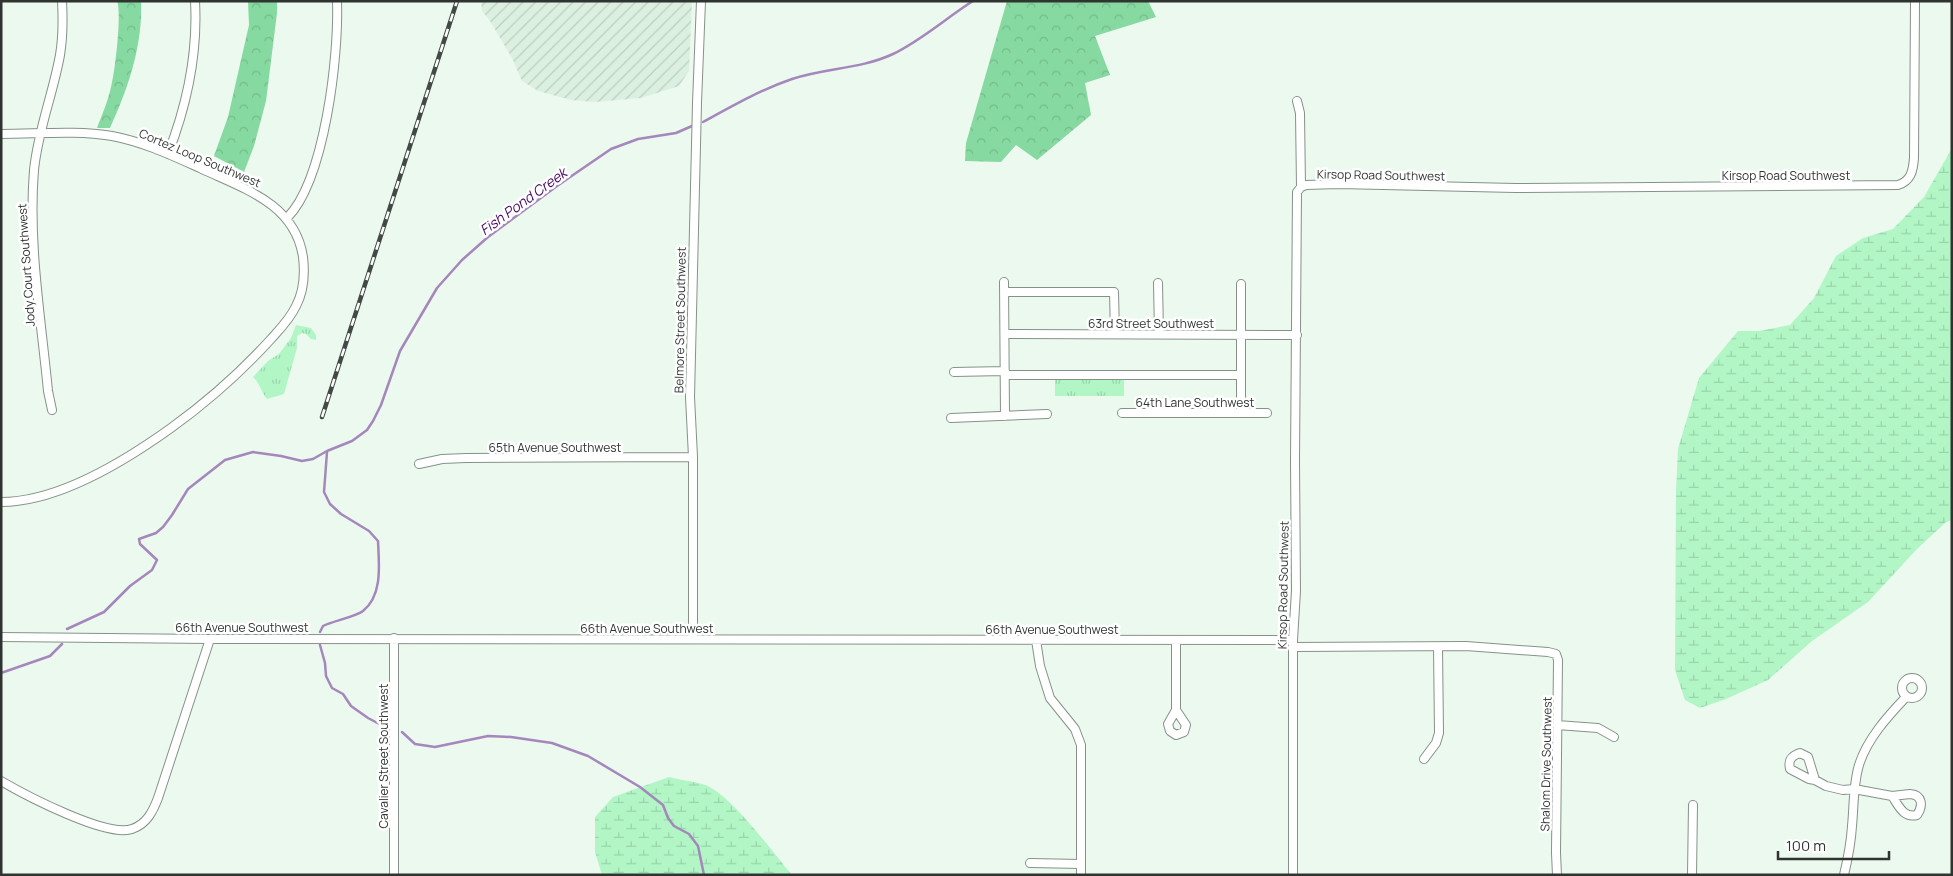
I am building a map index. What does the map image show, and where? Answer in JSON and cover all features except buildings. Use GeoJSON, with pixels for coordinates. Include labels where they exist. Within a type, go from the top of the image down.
{"type":"FeatureCollection","features":[{"type":"Feature","properties":{"kind":"street","name":"Jody Court Southwest"},"geometry":{"type":"LineString","coordinates":[[52,410],[48,391],[33,224],[34,168],[40,134],[60,53],[63,34],[62,1]]}},
{"type":"Feature","properties":{"kind":"street"},"geometry":{"type":"LineString","coordinates":[[168,154],[180,121],[190,81],[195,34],[195,1]]}},
{"type":"Feature","properties":{"kind":"street"},"geometry":{"type":"LineString","coordinates":[[287,218],[302,198],[310,178],[324,128],[333,76],[337,37],[337,1]]}},
{"type":"Feature","properties":{"kind":"street","name":"Belmore Street Southwest"},"geometry":{"type":"LineString","coordinates":[[692,639],[693,457],[690,388],[697,103],[702,1]]}},
{"type":"Feature","properties":{"kind":"street","name":"Kirsop Road Southwest"},"geometry":{"type":"LineString","coordinates":[[1293,875],[1297,196],[1301,187],[1306,185],[1339,184],[1515,188],[1904,184],[1913,172],[1914,158],[1915,1]]}},
{"type":"Feature","properties":{"kind":"street"},"geometry":{"type":"LineString","coordinates":[[1297,101],[1300,112],[1301,187]]}},
{"type":"Feature","properties":{"kind":"street","name":"Cortez Loop Southwest"},"geometry":{"type":"LineString","coordinates":[[1,134],[113,136],[144,144],[168,154],[264,198],[287,218],[298,237],[302,250],[304,272],[297,304],[289,318],[240,372],[170,428],[109,467],[52,494],[24,501],[1,502]]}},
{"type":"Feature","properties":{"kind":"street"},"geometry":{"type":"LineString","coordinates":[[1004,282],[1005,416]]}},
{"type":"Feature","properties":{"kind":"street"},"geometry":{"type":"LineString","coordinates":[[1158,283],[1158,334]]}},
{"type":"Feature","properties":{"kind":"street"},"geometry":{"type":"LineString","coordinates":[[1241,284],[1241,413]]}},
{"type":"Feature","properties":{"kind":"street"},"geometry":{"type":"LineString","coordinates":[[1004,292],[1114,292],[1115,334]]}},
{"type":"Feature","properties":{"kind":"street","name":"63rd Street Southwest"},"geometry":{"type":"LineString","coordinates":[[1005,334],[1297,335]]}},
{"type":"Feature","properties":{"kind":"street"},"geometry":{"type":"LineString","coordinates":[[954,372],[1241,375]]}},
{"type":"Feature","properties":{"kind":"street","name":"64th Lane Southwest"},"geometry":{"type":"LineString","coordinates":[[1122,413],[1267,413]]}},
{"type":"Feature","properties":{"kind":"street"},"geometry":{"type":"LineString","coordinates":[[951,418],[1047,414]]}},
{"type":"Feature","properties":{"kind":"street","name":"65th Avenue Southwest"},"geometry":{"type":"LineString","coordinates":[[419,464],[442,459],[466,458],[693,457]]}},
{"type":"Feature","properties":{"kind":"street","name":"66th Avenue Southwest"},"geometry":{"type":"LineString","coordinates":[[1,637],[1176,640],[1293,644],[1466,646],[1556,654]]}},
{"type":"Feature","properties":{"kind":"street","name":"Cavalier Street Southwest"},"geometry":{"type":"LineString","coordinates":[[394,638],[394,875]]}},
{"type":"Feature","properties":{"kind":"street"},"geometry":{"type":"LineString","coordinates":[[1,781],[49,806],[111,828],[127,830],[142,824],[150,814],[158,798],[210,639]]}},
{"type":"Feature","properties":{"kind":"street"},"geometry":{"type":"LineString","coordinates":[[1036,640],[1042,674],[1050,698],[1075,729],[1081,745],[1081,875]]}},
{"type":"Feature","properties":{"kind":"street"},"geometry":{"type":"LineString","coordinates":[[1176,640],[1176,710]]}},
{"type":"Feature","properties":{"kind":"street"},"geometry":{"type":"LineString","coordinates":[[1424,759],[1431,751],[1439,733],[1438,647]]}},
{"type":"Feature","properties":{"kind":"street","name":"Shalom Drive Southwest"},"geometry":{"type":"LineString","coordinates":[[1556,654],[1558,660],[1557,875]]}},
{"type":"Feature","properties":{"kind":"street"},"geometry":{"type":"LineString","coordinates":[[1844,875],[1850,851],[1854,789],[1858,766],[1866,747],[1881,725],[1906,697]]}},
{"type":"Feature","properties":{"kind":"street"},"geometry":{"type":"LineString","coordinates":[[1557,725],[1598,728],[1614,737]]}},
{"type":"Feature","properties":{"kind":"street"},"geometry":{"type":"LineString","coordinates":[[1815,780],[1826,786],[1843,790],[1854,789],[1892,796]]}},
{"type":"Feature","properties":{"kind":"street"},"geometry":{"type":"LineString","coordinates":[[1692,875],[1693,805]]}},
{"type":"Feature","properties":{"kind":"street"},"geometry":{"type":"LineString","coordinates":[[1030,864],[1081,864]]}},
{"type":"Feature","properties":{"kind":"shaded area"},"geometry":{"type":"Polygon","coordinates":[[[481,1],[692,1],[689,71],[679,86],[641,98],[595,102],[571,100],[538,91],[522,81],[512,58],[482,11],[481,1]]]}},
{"type":"Feature","properties":{"kind":"green space"},"geometry":{"type":"Polygon","coordinates":[[[117,1],[141,1],[140,34],[123,98],[110,128],[97,128],[113,80],[119,17],[117,1]]]}},
{"type":"Feature","properties":{"kind":"green space"},"geometry":{"type":"Polygon","coordinates":[[[248,1],[277,1],[277,13],[266,101],[254,146],[244,172],[214,156],[228,117],[249,25],[248,1]]]}},
{"type":"Feature","properties":{"kind":"green space"},"geometry":{"type":"Polygon","coordinates":[[[1007,1],[1148,1],[1156,17],[1095,36],[1110,75],[1085,83],[1091,115],[1037,160],[1016,145],[1001,162],[965,161],[966,143],[1007,1]]]}},
{"type":"Feature","properties":{"kind":"green space"},"geometry":{"type":"Polygon","coordinates":[[[1952,148],[1952,520],[1946,522],[1916,550],[1868,602],[1812,641],[1768,680],[1726,699],[1700,708],[1685,700],[1675,670],[1678,449],[1699,378],[1738,331],[1759,331],[1790,325],[1814,298],[1836,256],[1863,238],[1893,229],[1924,197],[1952,148]]]}},
{"type":"Feature","properties":{"kind":"green space"},"geometry":{"type":"Polygon","coordinates":[[[296,325],[311,328],[316,335],[316,340],[302,333],[297,336],[297,348],[284,394],[267,399],[253,377],[268,361],[279,354],[291,338],[296,325]]]}},
{"type":"Feature","properties":{"kind":"green space"},"geometry":{"type":"Polygon","coordinates":[[[1055,380],[1124,380],[1124,396],[1055,396],[1055,380]]]}},
{"type":"Feature","properties":{"kind":"green space"},"geometry":{"type":"Polygon","coordinates":[[[669,777],[706,785],[720,794],[753,828],[792,875],[602,875],[595,852],[595,817],[613,797],[669,777]]]}},
{"type":"Feature","properties":{"kind":"waterway","name":"Fish Pond Creek"},"geometry":{"type":"LineString","coordinates":[[703,122],[735,104],[780,83],[805,75],[868,63],[893,54],[914,42],[973,1]]}},
{"type":"Feature","properties":{"kind":"waterway","name":"Fish Pond Creek"},"geometry":{"type":"LineString","coordinates":[[67,629],[104,612],[130,586],[152,570],[157,560],[140,544],[139,539],[156,533],[163,527],[188,489],[225,460],[253,452],[302,461],[313,459],[352,441],[367,430],[381,405],[400,351],[437,288],[462,260],[488,237],[611,149],[638,139],[676,133],[692,126]]}},
{"type":"Feature","properties":{"kind":"waterway"},"geometry":{"type":"LineString","coordinates":[[320,632],[323,626],[363,611],[374,597],[379,569],[378,541],[369,531],[341,514],[330,504],[324,492],[327,452]]}},
{"type":"Feature","properties":{"kind":"waterway","name":"Fish Pond Creek"},"geometry":{"type":"LineString","coordinates":[[1,673],[50,656],[62,644]]}},
{"type":"Feature","properties":{"kind":"waterway"},"geometry":{"type":"LineString","coordinates":[[320,645],[326,676],[332,688],[343,694],[351,706],[385,727]]}},
{"type":"Feature","properties":{"kind":"waterway"},"geometry":{"type":"LineString","coordinates":[[402,732],[415,744],[435,747],[488,736],[511,737],[552,743],[588,756],[640,787],[663,805],[668,818],[674,826],[689,834],[698,846],[704,875]]}},
{"type":"Feature","properties":{"kind":"railway"},"geometry":{"type":"LineString","coordinates":[[322,417],[457,1]]}}]}
